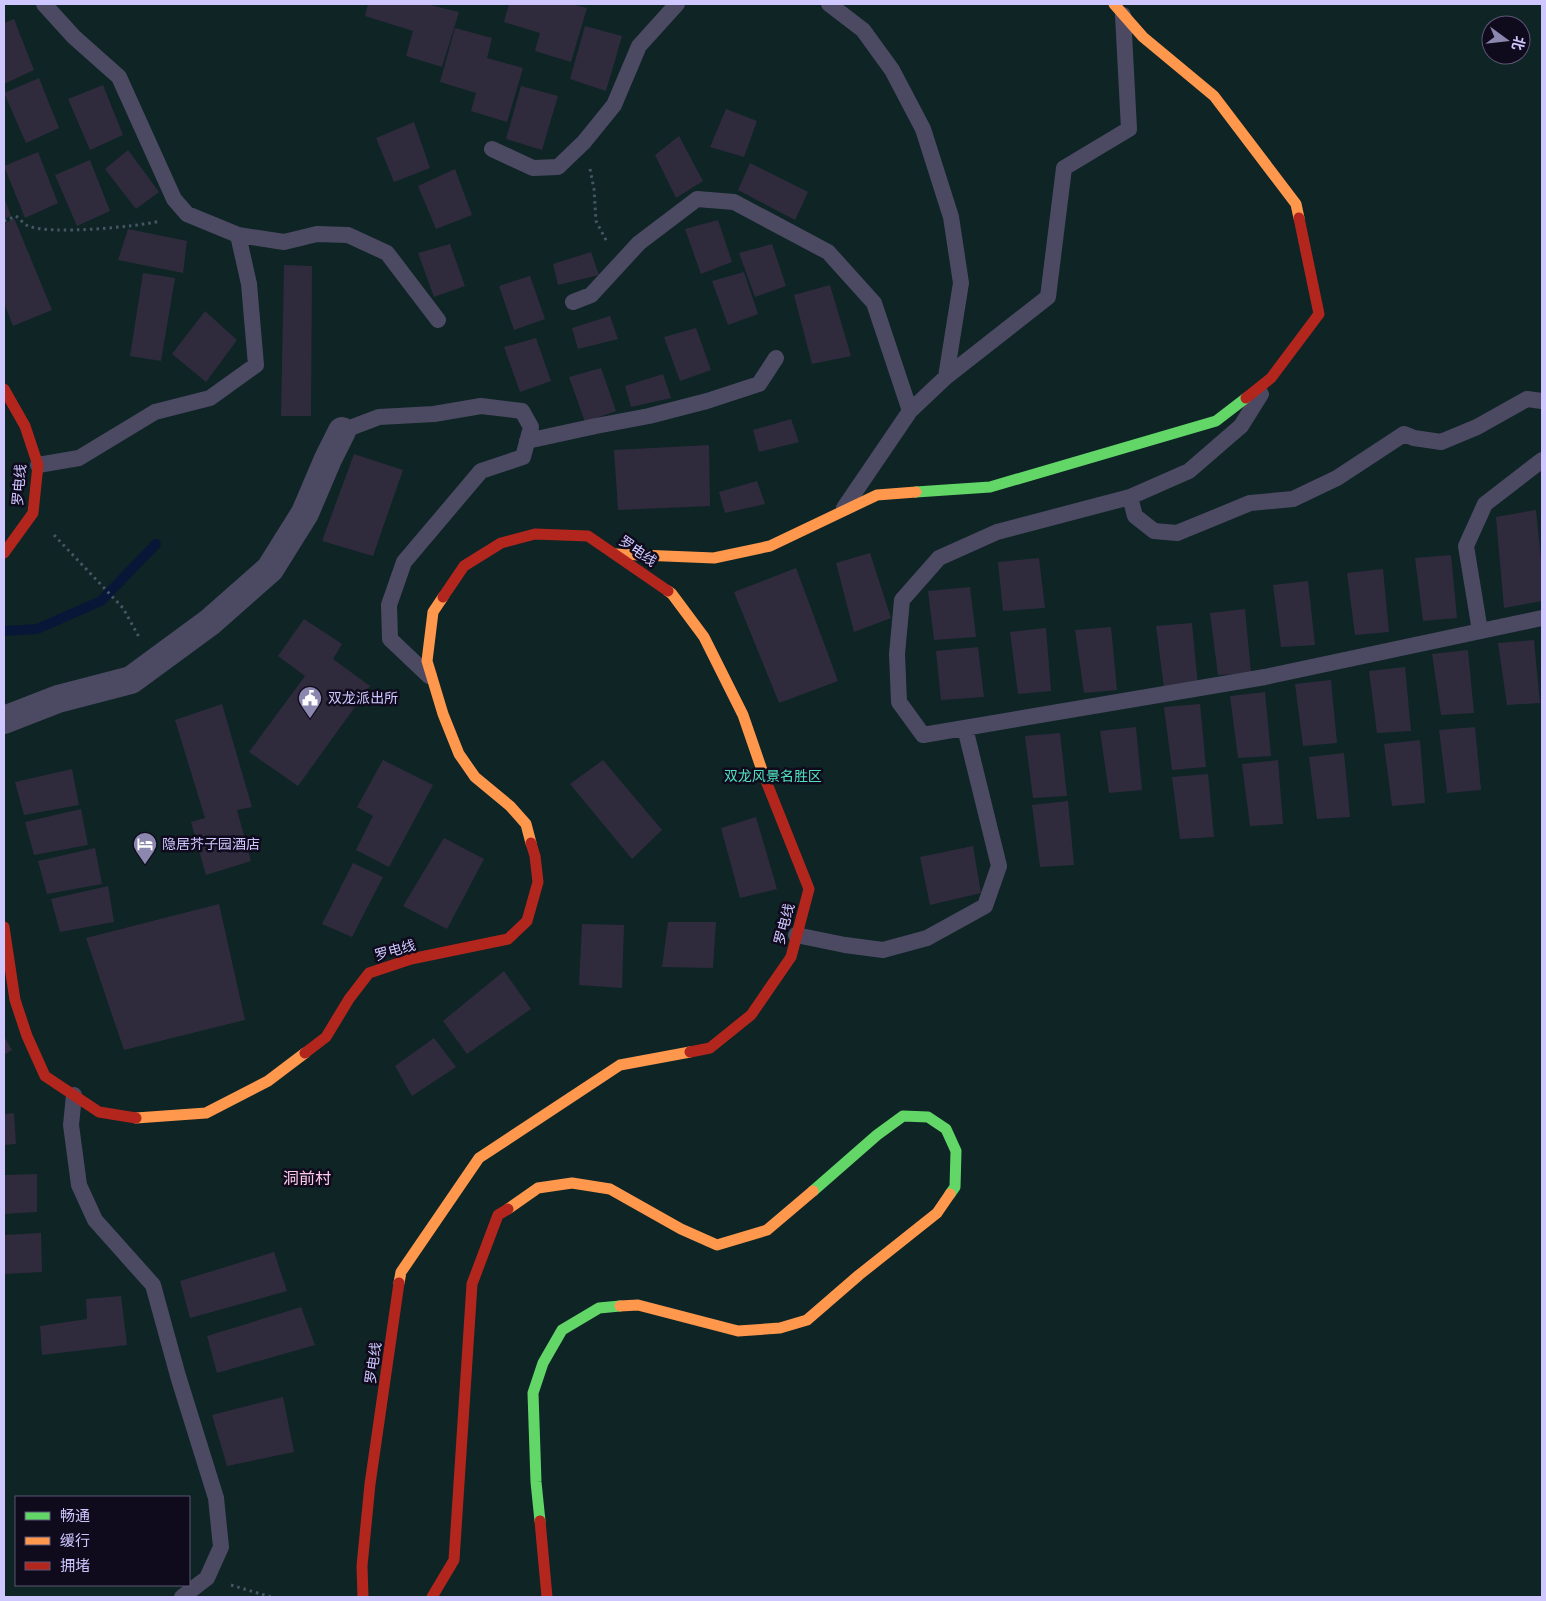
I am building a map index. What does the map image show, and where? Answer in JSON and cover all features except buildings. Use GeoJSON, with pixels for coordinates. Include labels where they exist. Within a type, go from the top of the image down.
{"type":"FeatureCollection","features":[{"type":"Feature","properties":{"kind":"street"},"geometry":{"type":"LineString","coordinates":[[616,554],[714,558],[770,546],[877,495],[990,488],[1216,421],[1271,378],[1320,314],[1296,204],[1214,96],[1143,38],[1118,9]]}},
{"type":"Feature","properties":{"kind":"street","name":"罗电线"},"geometry":{"type":"LineString","coordinates":[[4,389],[25,426],[38,465],[33,513],[4,553]]}},
{"type":"Feature","properties":{"kind":"street"},"geometry":{"type":"LineString","coordinates":[[4,720],[58,699],[131,680],[210,622],[270,569],[306,513],[328,459],[342,431]]}},
{"type":"Feature","properties":{"kind":"street","name":"罗电线"},"geometry":{"type":"LineString","coordinates":[[4,927],[15,1000],[27,1036],[45,1076],[99,1112],[140,1119],[206,1113],[268,1081],[326,1037],[349,999],[369,973],[411,960],[508,939],[527,921],[538,882],[535,856],[526,824],[510,806],[476,777],[459,754],[443,714],[427,661],[434,612],[464,566],[501,543],[535,534],[588,536],[672,594],[704,637],[743,714],[766,782],[809,889],[791,957],[751,1015],[710,1048],[620,1065],[480,1158],[401,1272],[370,1484],[362,1566],[363,1597]]}},
{"type":"Feature","properties":{"kind":"street"},"geometry":{"type":"LineString","coordinates":[[432,1597],[454,1560],[472,1284],[498,1215],[538,1188],[572,1183],[610,1189],[681,1229],[717,1245],[767,1230],[877,1135],[903,1116],[928,1117],[946,1128],[956,1152],[955,1187],[937,1213],[859,1275],[807,1320],[780,1328],[738,1331],[638,1305],[599,1308],[562,1330],[543,1363],[533,1394],[536,1482],[547,1597]]}},
{"type":"Feature","properties":{"kind":"lane"},"geometry":{"type":"LineString","coordinates":[[44,4],[74,37],[119,77],[174,199],[187,214],[238,235],[284,242],[317,234],[348,235],[387,253],[438,320]]}},
{"type":"Feature","properties":{"kind":"lane"},"geometry":{"type":"LineString","coordinates":[[492,149],[533,168],[558,167],[584,142],[614,105],[639,46],[676,4]]}},
{"type":"Feature","properties":{"kind":"lane"},"geometry":{"type":"LineString","coordinates":[[829,4],[863,30],[892,70],[923,129],[951,217],[961,283],[946,377]]}},
{"type":"Feature","properties":{"kind":"lane"},"geometry":{"type":"LineString","coordinates":[[841,512],[910,411],[946,377],[1048,297],[1064,168],[1129,129],[1118,9]]}},
{"type":"Feature","properties":{"kind":"lane"},"geometry":{"type":"LineString","coordinates":[[572,302],[591,295],[639,243],[697,199],[734,202],[828,252],[874,303],[910,411]]}},
{"type":"Feature","properties":{"kind":"lane"},"geometry":{"type":"LineString","coordinates":[[38,465],[79,458],[155,412],[210,398],[256,365],[250,284],[238,235]]}},
{"type":"Feature","properties":{"kind":"lane"},"geometry":{"type":"LineString","coordinates":[[527,441],[649,416],[707,401],[759,384],[776,358]]}},
{"type":"Feature","properties":{"kind":"lane"},"geometry":{"type":"LineString","coordinates":[[1271,378],[1241,426],[1189,471],[1130,497],[997,532],[939,558],[902,600],[897,654],[899,702],[923,735],[1265,677],[1542,618]]}},
{"type":"Feature","properties":{"kind":"lane"},"geometry":{"type":"LineString","coordinates":[[1130,497],[1135,516],[1154,531],[1177,533],[1250,503],[1293,500],[1337,478],[1404,434],[1414,438],[1441,442],[1477,427],[1527,399],[1542,401]]}},
{"type":"Feature","properties":{"kind":"lane"},"geometry":{"type":"LineString","coordinates":[[342,431],[379,417],[434,414],[482,406],[522,410],[531,427],[523,457],[481,471],[470,481],[404,562],[389,606],[390,639],[432,679]]}},
{"type":"Feature","properties":{"kind":"lane"},"geometry":{"type":"LineString","coordinates":[[1480,631],[1466,546],[1486,504],[1542,460]]}},
{"type":"Feature","properties":{"kind":"lane"},"geometry":{"type":"LineString","coordinates":[[796,935],[845,945],[883,950],[927,938],[985,906],[999,866],[965,728]]}},
{"type":"Feature","properties":{"kind":"lane"},"geometry":{"type":"LineString","coordinates":[[74,1095],[71,1125],[79,1185],[95,1220],[154,1285],[178,1376],[216,1498],[221,1547],[207,1578],[182,1597]]}},
{"type":"Feature","properties":{"kind":"path"},"geometry":{"type":"LineString","coordinates":[[584,142],[594,189],[596,221],[619,265]]}},
{"type":"Feature","properties":{"kind":"path"},"geometry":{"type":"LineString","coordinates":[[4,221],[16,216],[28,226],[56,230],[145,225],[187,214]]}},
{"type":"Feature","properties":{"kind":"path"},"geometry":{"type":"LineString","coordinates":[[33,513],[123,608]]}},
{"type":"Feature","properties":{"kind":"path"},"geometry":{"type":"LineString","coordinates":[[207,1578],[271,1597]]}},
{"type":"Feature","properties":{"kind":"green space","name":"双龙风景名胜区"},"geometry":{"type":"Polygon","coordinates":[[[4,4],[1542,4],[1542,1597],[4,1597],[4,4]]]}},
{"type":"Feature","properties":{"kind":"waterway"},"geometry":{"type":"LineString","coordinates":[[4,631],[37,629],[101,601],[156,544]]}},
{"type":"Feature","properties":{"kind":"traffic: fast"},"geometry":{"type":"LineString","coordinates":[[916,492],[990,487],[1216,421],[1246,398]]}},
{"type":"Feature","properties":{"kind":"traffic: fast"},"geometry":{"type":"LineString","coordinates":[[813,1191],[877,1135],[903,1116],[928,1117],[946,1129],[956,1151],[955,1187],[950,1194]]}},
{"type":"Feature","properties":{"kind":"traffic: fast"},"geometry":{"type":"LineString","coordinates":[[540,1521],[536,1482],[533,1393],[543,1363],[562,1330],[599,1308],[620,1306]]}},
{"type":"Feature","properties":{"kind":"traffic: slow"},"geometry":{"type":"LineString","coordinates":[[1114,4],[1143,37],[1214,96],[1296,204],[1299,218]]}},
{"type":"Feature","properties":{"kind":"traffic: slow"},"geometry":{"type":"LineString","coordinates":[[616,554],[714,558],[770,546],[877,495],[916,492]]}},
{"type":"Feature","properties":{"kind":"traffic: slow"},"geometry":{"type":"LineString","coordinates":[[668,591],[704,637],[743,715],[764,776]]}},
{"type":"Feature","properties":{"kind":"traffic: slow"},"geometry":{"type":"LineString","coordinates":[[443,597],[433,612],[427,661],[443,714],[459,754],[475,777],[510,806],[526,824],[531,843]]}},
{"type":"Feature","properties":{"kind":"traffic: slow"},"geometry":{"type":"LineString","coordinates":[[399,1283],[401,1272],[479,1158],[620,1065],[690,1052]]}},
{"type":"Feature","properties":{"kind":"traffic: slow"},"geometry":{"type":"LineString","coordinates":[[136,1118],[206,1113],[268,1081],[305,1053]]}},
{"type":"Feature","properties":{"kind":"traffic: slow"},"geometry":{"type":"LineString","coordinates":[[508,1209],[538,1188],[572,1183],[610,1189],[681,1229],[717,1245],[767,1230],[813,1191]]}},
{"type":"Feature","properties":{"kind":"traffic: slow"},"geometry":{"type":"LineString","coordinates":[[620,1306],[638,1305],[738,1331],[780,1328],[807,1320],[859,1275],[937,1213],[950,1194]]}},
{"type":"Feature","properties":{"kind":"traffic: jam"},"geometry":{"type":"LineString","coordinates":[[1246,398],[1271,378],[1319,314],[1299,218]]}},
{"type":"Feature","properties":{"kind":"traffic: jam"},"geometry":{"type":"LineString","coordinates":[[4,389],[25,426],[38,465],[33,513],[4,553]]}},
{"type":"Feature","properties":{"kind":"traffic: jam"},"geometry":{"type":"LineString","coordinates":[[443,597],[464,566],[501,543],[535,534],[588,536],[668,591]]}},
{"type":"Feature","properties":{"kind":"traffic: jam"},"geometry":{"type":"LineString","coordinates":[[690,1052],[710,1048],[751,1015],[791,957],[809,889],[764,776]]}},
{"type":"Feature","properties":{"kind":"traffic: jam"},"geometry":{"type":"LineString","coordinates":[[305,1053],[326,1037],[349,999],[369,973],[411,959],[508,939],[527,921],[538,882],[535,856],[531,843]]}},
{"type":"Feature","properties":{"kind":"traffic: jam"},"geometry":{"type":"LineString","coordinates":[[4,927],[15,1000],[27,1036],[45,1076],[99,1112],[136,1118]]}},
{"type":"Feature","properties":{"kind":"traffic: jam"},"geometry":{"type":"LineString","coordinates":[[432,1597],[454,1560],[472,1284],[498,1215],[508,1209]]}},
{"type":"Feature","properties":{"kind":"traffic: jam"},"geometry":{"type":"LineString","coordinates":[[363,1597],[362,1566],[370,1484],[399,1283]]}},
{"type":"Feature","properties":{"kind":"traffic: jam"},"geometry":{"type":"LineString","coordinates":[[540,1521],[547,1597]]}},
{"type":"Feature","properties":{"kind":"place","name":"双龙派出所"},"geometry":{"type":"Point","coordinates":[310,719]}},
{"type":"Feature","properties":{"kind":"place","name":"隐居芥子园酒店"},"geometry":{"type":"Point","coordinates":[145,865]}},
{"type":"Feature","properties":{"kind":"district","name":"洞前村"},"geometry":{"type":"Point","coordinates":[307,1178]}}]}
